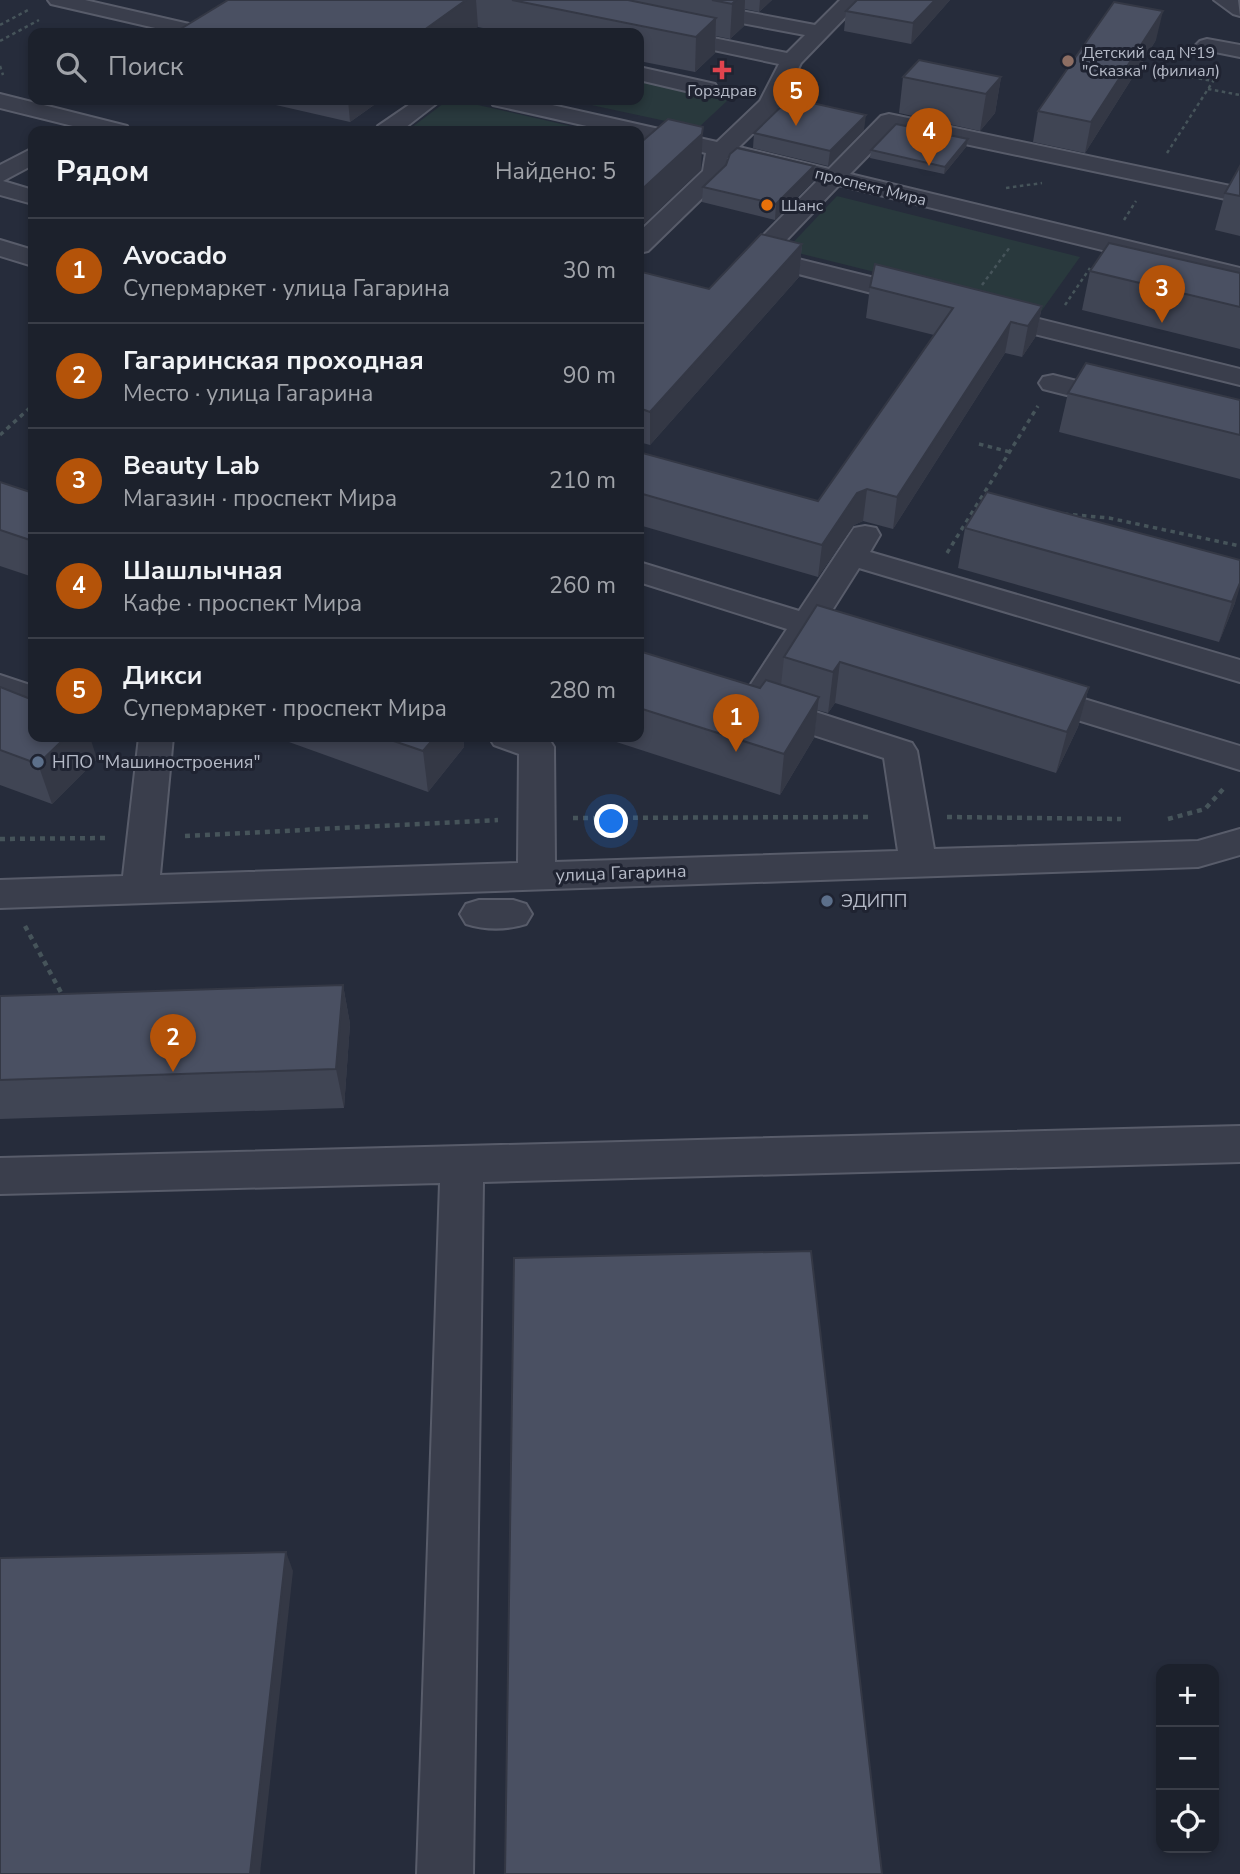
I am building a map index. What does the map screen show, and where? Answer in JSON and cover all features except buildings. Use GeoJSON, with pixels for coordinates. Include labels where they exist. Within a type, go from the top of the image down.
{"type":"FeatureCollection","features":[{"type":"Feature","properties":{"kind":"street"},"geometry":{"type":"LineString","coordinates":[[651,0],[820,32]]}},
{"type":"Feature","properties":{"kind":"street"},"geometry":{"type":"LineString","coordinates":[[644,242],[725,175],[715,157],[770,104],[792,60],[852,0]]}},
{"type":"Feature","properties":{"kind":"street"},"geometry":{"type":"LineString","coordinates":[[1224,0],[1240,9]]}},
{"type":"Feature","properties":{"kind":"street"},"geometry":{"type":"LineString","coordinates":[[57,4],[179,28]]}},
{"type":"Feature","properties":{"kind":"street"},"geometry":{"type":"LineString","coordinates":[[645,30],[792,60]]}},
{"type":"Feature","properties":{"kind":"street"},"geometry":{"type":"LineString","coordinates":[[1206,45],[1236,51]]}},
{"type":"Feature","properties":{"kind":"street"},"geometry":{"type":"LineString","coordinates":[[644,80],[707,89],[658,135]]}},
{"type":"Feature","properties":{"kind":"street"},"geometry":{"type":"LineString","coordinates":[[0,101],[75,126]]}},
{"type":"Feature","properties":{"kind":"street"},"geometry":{"type":"LineString","coordinates":[[393,126],[423,105]]}},
{"type":"Feature","properties":{"kind":"street","name":"проспект Мира"},"geometry":{"type":"LineString","coordinates":[[529,105],[619,126]]}},
{"type":"Feature","properties":{"kind":"street"},"geometry":{"type":"LineString","coordinates":[[601,122],[619,107]]}},
{"type":"Feature","properties":{"kind":"street"},"geometry":{"type":"LineString","coordinates":[[1240,195],[889,121],[834,177],[802,194],[757,256],[1240,377]]}},
{"type":"Feature","properties":{"kind":"street","name":"проспект Мира"},"geometry":{"type":"LineString","coordinates":[[644,132],[1240,276]]}},
{"type":"Feature","properties":{"kind":"street"},"geometry":{"type":"LineString","coordinates":[[0,176],[28,158]]}},
{"type":"Feature","properties":{"kind":"street"},"geometry":{"type":"LineString","coordinates":[[0,188],[28,196]]}},
{"type":"Feature","properties":{"kind":"street"},"geometry":{"type":"LineString","coordinates":[[0,248],[28,256]]}},
{"type":"Feature","properties":{"kind":"street"},"geometry":{"type":"LineString","coordinates":[[1053,383],[1146,407]]}},
{"type":"Feature","properties":{"kind":"street"},"geometry":{"type":"LineString","coordinates":[[918,863],[900,751],[742,700],[807,625],[859,545],[1240,671]]}},
{"type":"Feature","properties":{"kind":"street"},"geometry":{"type":"LineString","coordinates":[[644,574],[886,649]]}},
{"type":"Feature","properties":{"kind":"street"},"geometry":{"type":"LineString","coordinates":[[1004,685],[1236,769]]}},
{"type":"Feature","properties":{"kind":"street"},"geometry":{"type":"LineString","coordinates":[[0,686],[28,696]]}},
{"type":"Feature","properties":{"kind":"street"},"geometry":{"type":"LineString","coordinates":[[140,889],[151,742]]}},
{"type":"Feature","properties":{"kind":"street"},"geometry":{"type":"LineString","coordinates":[[522,742],[537,747],[536,876]]}},
{"type":"Feature","properties":{"kind":"street","name":"улица Гагарина"},"geometry":{"type":"LineString","coordinates":[[10,906],[140,889],[918,863],[1091,868],[1198,853],[1240,842]]}},
{"type":"Feature","properties":{"kind":"street"},"geometry":{"type":"LineString","coordinates":[[0,1176],[1240,1144]]}},
{"type":"Feature","properties":{"kind":"street"},"geometry":{"type":"LineString","coordinates":[[445,1874],[461,1164]]}},
{"type":"Feature","properties":{"kind":"path"},"geometry":{"type":"LineString","coordinates":[[0,41],[57,4]]}},
{"type":"Feature","properties":{"kind":"path"},"geometry":{"type":"LineString","coordinates":[[0,25],[37,5]]}},
{"type":"Feature","properties":{"kind":"path"},"geometry":{"type":"LineString","coordinates":[[1151,177],[1213,81],[1236,51]]}},
{"type":"Feature","properties":{"kind":"path"},"geometry":{"type":"LineString","coordinates":[[1185,76],[1213,81]]}},
{"type":"Feature","properties":{"kind":"path"},"geometry":{"type":"LineString","coordinates":[[1208,89],[1240,95]]}},
{"type":"Feature","properties":{"kind":"path"},"geometry":{"type":"LineString","coordinates":[[958,307],[1013,243]]}},
{"type":"Feature","properties":{"kind":"path"},"geometry":{"type":"LineString","coordinates":[[1049,329],[1093,264]]}},
{"type":"Feature","properties":{"kind":"path"},"geometry":{"type":"LineString","coordinates":[[942,561],[1053,383]]}},
{"type":"Feature","properties":{"kind":"path"},"geometry":{"type":"LineString","coordinates":[[0,435],[28,410]]}},
{"type":"Feature","properties":{"kind":"path"},"geometry":{"type":"LineString","coordinates":[[979,444],[1010,452]]}},
{"type":"Feature","properties":{"kind":"path"},"geometry":{"type":"LineString","coordinates":[[976,506],[986,508]]}},
{"type":"Feature","properties":{"kind":"path"},"geometry":{"type":"LineString","coordinates":[[1056,514],[1109,518],[1240,546]]}},
{"type":"Feature","properties":{"kind":"path"},"geometry":{"type":"LineString","coordinates":[[1165,820],[1205,809],[1236,769]]}},
{"type":"Feature","properties":{"kind":"path"},"geometry":{"type":"LineString","coordinates":[[0,839],[145,837],[536,818],[1125,819]]}},
{"type":"Feature","properties":{"kind":"path"},"geometry":{"type":"LineString","coordinates":[[10,906],[68,1006]]}},
{"type":"Feature","properties":{"kind":"shaded area"},"geometry":{"type":"Polygon","coordinates":[[[644,82],[728,100],[698,128],[591,105],[644,105],[644,82]]]}},
{"type":"Feature","properties":{"kind":"shaded area"},"geometry":{"type":"Polygon","coordinates":[[[441,105],[478,105],[570,126],[414,126],[441,105]]]}},
{"type":"Feature","properties":{"kind":"shaded area"},"geometry":{"type":"Polygon","coordinates":[[[837,196],[1080,257],[1040,313],[786,250],[837,196]]]}},
{"type":"Feature","properties":{"kind":"place","name":"Детский сад №19 \"Сказка\" (филиал)"},"geometry":{"type":"Point","coordinates":[1068,61]}},
{"type":"Feature","properties":{"kind":"place","name":"Горздрав"},"geometry":{"type":"Point","coordinates":[722,70]}},
{"type":"Feature","properties":{"kind":"place","name":"Дикси"},"geometry":{"type":"Point","coordinates":[796,126]}},
{"type":"Feature","properties":{"kind":"place","name":"Шашлычная"},"geometry":{"type":"Point","coordinates":[929,166]}},
{"type":"Feature","properties":{"kind":"place","name":"Шанс"},"geometry":{"type":"Point","coordinates":[767,205]}},
{"type":"Feature","properties":{"kind":"place","name":"Beauty Lab"},"geometry":{"type":"Point","coordinates":[1162,323]}},
{"type":"Feature","properties":{"kind":"place","name":"Avocado"},"geometry":{"type":"Point","coordinates":[736,752]}},
{"type":"Feature","properties":{"kind":"place","name":"НПО \"Машиностроения\""},"geometry":{"type":"Point","coordinates":[38,762]}},
{"type":"Feature","properties":{"kind":"place","name":"ЭДИПП"},"geometry":{"type":"Point","coordinates":[827,901]}},
{"type":"Feature","properties":{"kind":"place","name":"Гагаринская проходная"},"geometry":{"type":"Point","coordinates":[173,1072]}}]}
